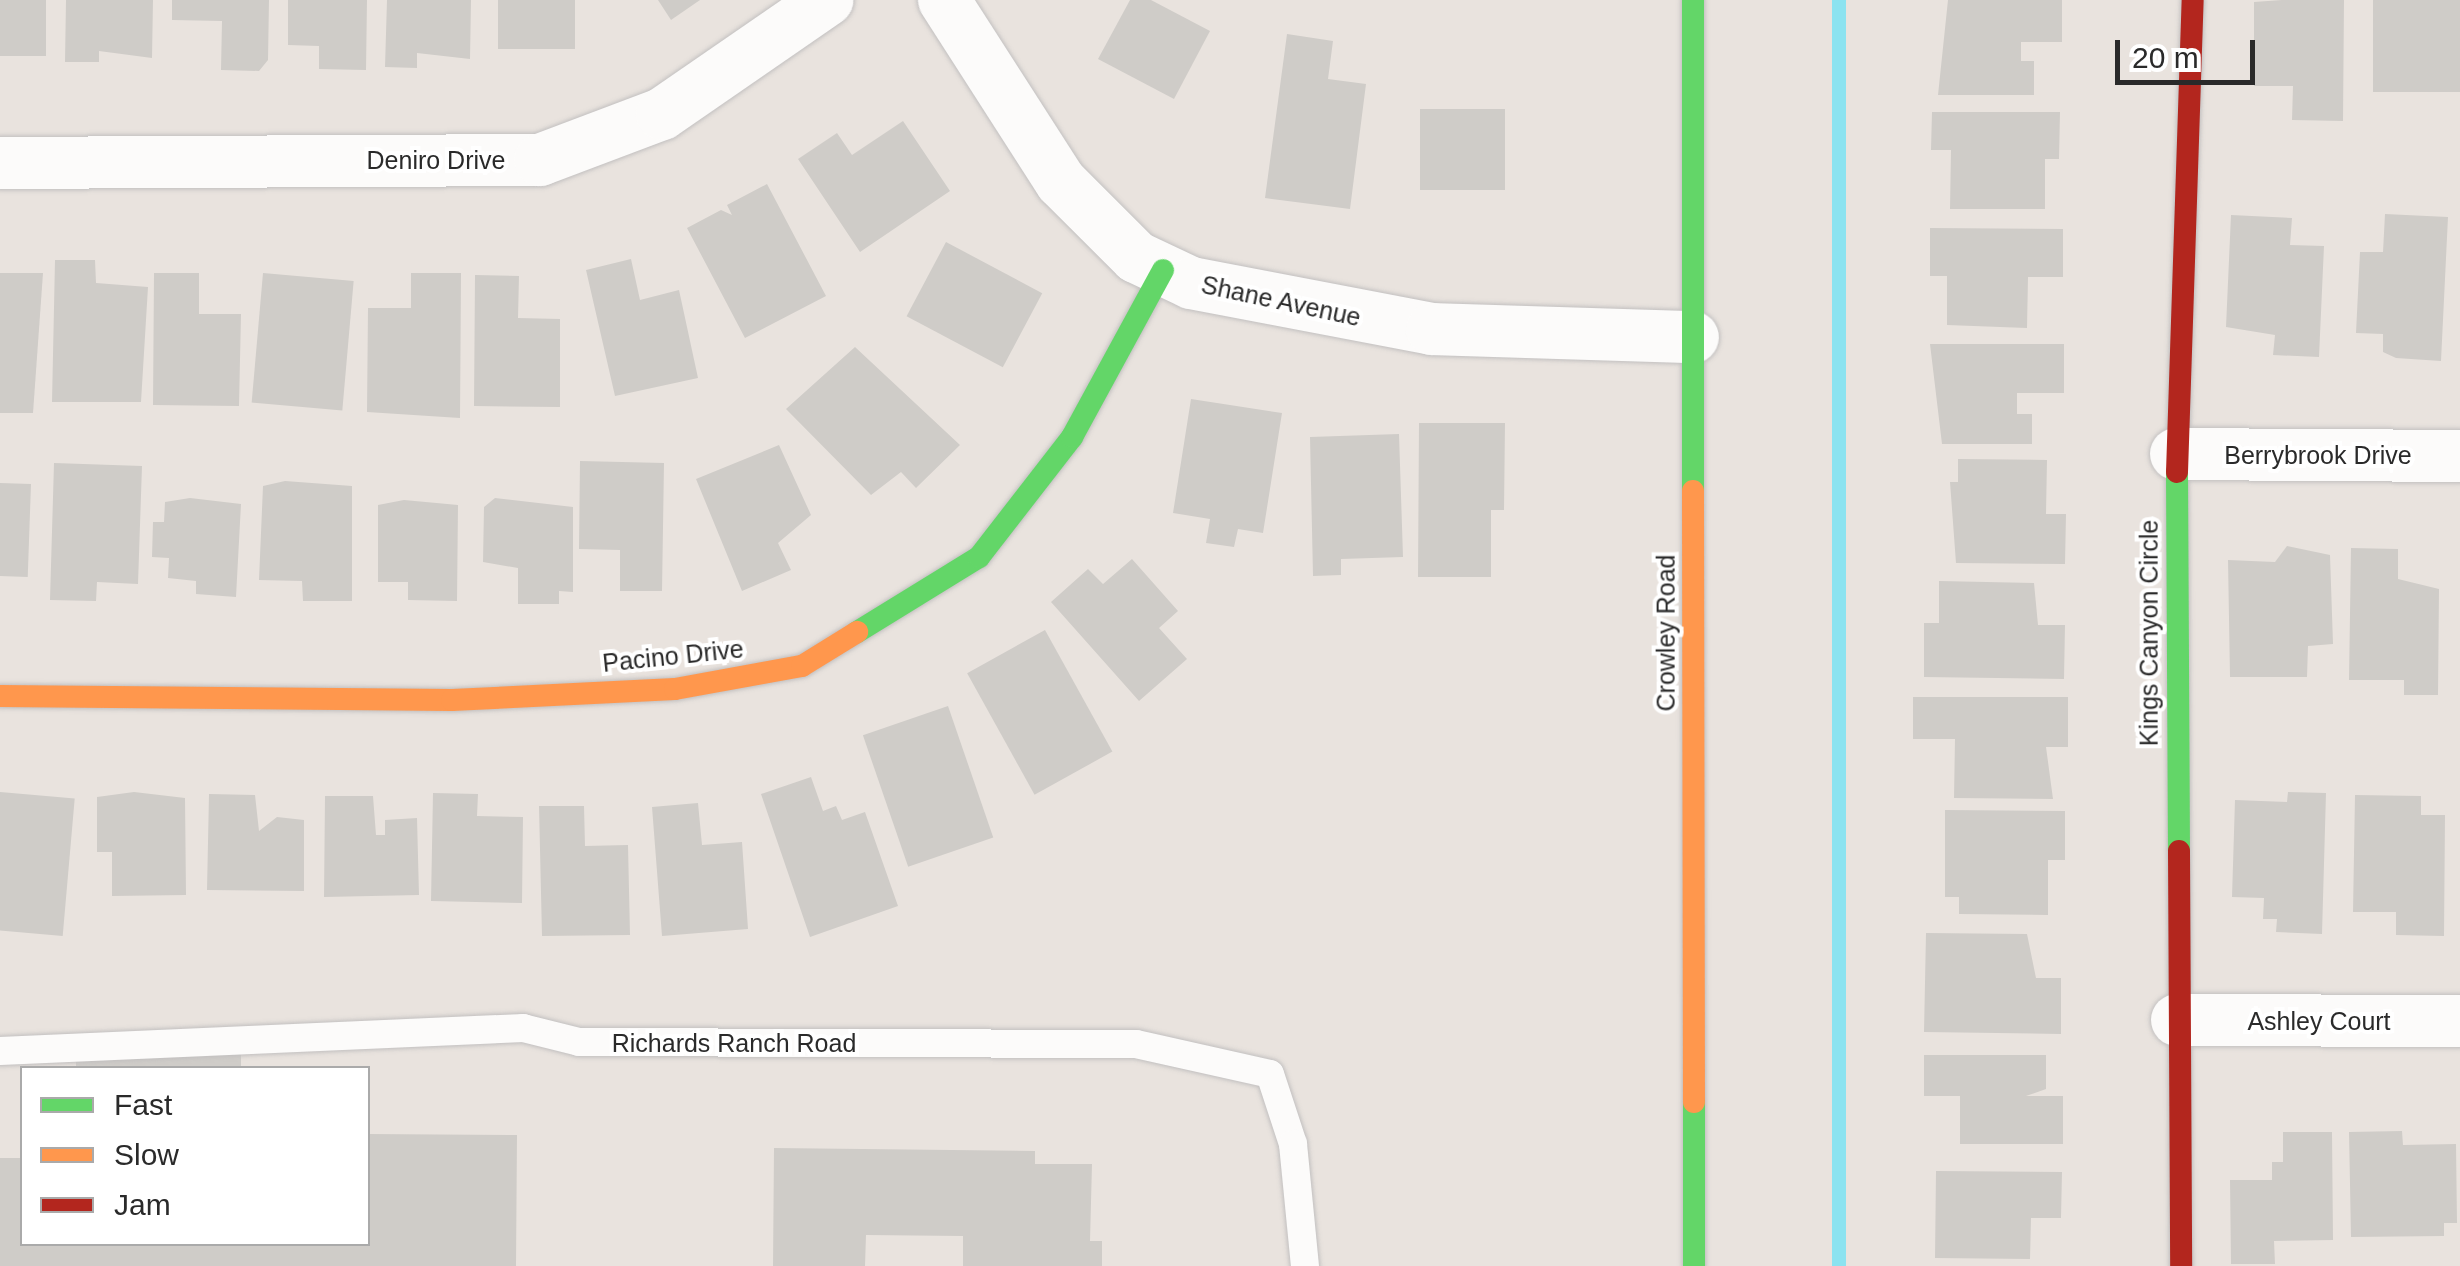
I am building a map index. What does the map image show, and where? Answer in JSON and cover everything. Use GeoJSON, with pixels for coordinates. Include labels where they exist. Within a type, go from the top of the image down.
{"type":"FeatureCollection","features":[{"type":"Feature","properties":{"kind":"street","name":"Deniro Drive"},"geometry":{"type":"LineString","coordinates":[[0,163],[540,160],[662,114],[827,0]]}},
{"type":"Feature","properties":{"kind":"street","name":"Shane Avenue"},"geometry":{"type":"LineString","coordinates":[[944,0],[1061,182],[1136,257],[1163,270],[1306,311],[1432,329],[1693,337]]}},
{"type":"Feature","properties":{"kind":"street","name":"Crowley Road"},"geometry":{"type":"LineString","coordinates":[[1693,0],[1694,1266]]}},
{"type":"Feature","properties":{"kind":"street","name":"Kings Canyon Circle"},"geometry":{"type":"LineString","coordinates":[[2180,1266],[2176,454],[2193,0]]}},
{"type":"Feature","properties":{"kind":"street","name":"Pacino Drive"},"geometry":{"type":"LineString","coordinates":[[0,696],[452,700],[676,689],[802,666],[979,556],[1072,438],[1163,270]]}},
{"type":"Feature","properties":{"kind":"street","name":"Berrybrook Drive"},"geometry":{"type":"LineString","coordinates":[[2176,454],[2460,456]]}},
{"type":"Feature","properties":{"kind":"street","name":"Ashley Court"},"geometry":{"type":"LineString","coordinates":[[2177,1020],[2460,1021]]}},
{"type":"Feature","properties":{"kind":"lane","name":"Richards Ranch Road"},"geometry":{"type":"LineString","coordinates":[[0,1050],[523,1028],[579,1042],[1172,1050],[1270,1074],[1293,1144],[1305,1266]]}},
{"type":"Feature","properties":{"kind":"building"},"geometry":{"type":"Polygon","coordinates":[[[0,0],[46,0],[46,56],[0,56],[0,0]]]}},
{"type":"Feature","properties":{"kind":"building"},"geometry":{"type":"Polygon","coordinates":[[[66,0],[153,0],[152,58],[99,51],[99,62],[65,62],[66,0]]]}},
{"type":"Feature","properties":{"kind":"building"},"geometry":{"type":"Polygon","coordinates":[[[172,0],[269,0],[268,60],[259,71],[221,70],[222,21],[172,20],[172,0]]]}},
{"type":"Feature","properties":{"kind":"building"},"geometry":{"type":"Polygon","coordinates":[[[288,0],[367,0],[366,70],[319,69],[319,46],[288,45],[288,0]]]}},
{"type":"Feature","properties":{"kind":"building"},"geometry":{"type":"Polygon","coordinates":[[[387,0],[471,0],[470,59],[417,53],[417,68],[385,67],[387,0]]]}},
{"type":"Feature","properties":{"kind":"building"},"geometry":{"type":"Polygon","coordinates":[[[498,0],[575,0],[575,49],[498,49],[498,0]]]}},
{"type":"Feature","properties":{"kind":"building"},"geometry":{"type":"Polygon","coordinates":[[[658,0],[700,0],[671,20],[658,0]]]}},
{"type":"Feature","properties":{"kind":"building"},"geometry":{"type":"Polygon","coordinates":[[[1130,0],[1151,0],[1210,31],[1174,99],[1098,59],[1130,0]]]}},
{"type":"Feature","properties":{"kind":"building"},"geometry":{"type":"Polygon","coordinates":[[[1948,0],[2062,0],[2062,42],[2021,42],[2021,61],[2034,61],[2034,95],[1938,95],[1948,0]]]}},
{"type":"Feature","properties":{"kind":"building"},"geometry":{"type":"Polygon","coordinates":[[[2344,0],[2343,121],[2292,120],[2293,86],[2254,86],[2254,2],[2344,0]]]}},
{"type":"Feature","properties":{"kind":"building"},"geometry":{"type":"Polygon","coordinates":[[[2373,0],[2460,0],[2460,92],[2373,92],[2373,0]]]}},
{"type":"Feature","properties":{"kind":"building"},"geometry":{"type":"Polygon","coordinates":[[[1287,34],[1333,41],[1328,79],[1366,84],[1350,209],[1265,198],[1287,34]]]}},
{"type":"Feature","properties":{"kind":"building"},"geometry":{"type":"Polygon","coordinates":[[[1420,109],[1505,109],[1505,190],[1420,190],[1420,109]]]}},
{"type":"Feature","properties":{"kind":"building"},"geometry":{"type":"Polygon","coordinates":[[[1932,112],[2060,112],[2059,159],[2045,159],[2045,209],[1950,209],[1951,150],[1931,150],[1932,112]]]}},
{"type":"Feature","properties":{"kind":"building"},"geometry":{"type":"Polygon","coordinates":[[[903,121],[950,191],[860,252],[798,159],[837,133],[852,155],[903,121]]]}},
{"type":"Feature","properties":{"kind":"building"},"geometry":{"type":"Polygon","coordinates":[[[767,184],[826,296],[745,338],[687,228],[721,210],[732,215],[727,205],[767,184]]]}},
{"type":"Feature","properties":{"kind":"building"},"geometry":{"type":"Polygon","coordinates":[[[2385,214],[2448,217],[2441,361],[2396,358],[2383,352],[2383,334],[2356,333],[2360,252],[2383,252],[2385,214]]]}},
{"type":"Feature","properties":{"kind":"building"},"geometry":{"type":"Polygon","coordinates":[[[2231,215],[2292,218],[2290,245],[2324,246],[2319,357],[2273,355],[2275,335],[2226,327],[2231,215]]]}},
{"type":"Feature","properties":{"kind":"building"},"geometry":{"type":"Polygon","coordinates":[[[1930,228],[2063,229],[2063,277],[2028,277],[2027,328],[1947,325],[1947,276],[1930,276],[1930,228]]]}},
{"type":"Feature","properties":{"kind":"building"},"geometry":{"type":"Polygon","coordinates":[[[946,242],[1042,293],[1003,367],[907,316],[946,242]]]}},
{"type":"Feature","properties":{"kind":"building"},"geometry":{"type":"Polygon","coordinates":[[[631,259],[640,300],[679,290],[698,378],[615,396],[586,270],[631,259]]]}},
{"type":"Feature","properties":{"kind":"building"},"geometry":{"type":"Polygon","coordinates":[[[55,260],[95,260],[96,283],[148,287],[141,402],[52,402],[55,260]]]}},
{"type":"Feature","properties":{"kind":"building"},"geometry":{"type":"Polygon","coordinates":[[[0,273],[43,273],[33,413],[0,413],[0,273]]]}},
{"type":"Feature","properties":{"kind":"building"},"geometry":{"type":"Polygon","coordinates":[[[154,273],[199,273],[199,314],[241,314],[239,406],[153,405],[154,273]]]}},
{"type":"Feature","properties":{"kind":"building"},"geometry":{"type":"Polygon","coordinates":[[[263,273],[354,281],[342,410],[252,403],[263,273]]]}},
{"type":"Feature","properties":{"kind":"building"},"geometry":{"type":"Polygon","coordinates":[[[411,273],[461,273],[460,418],[367,412],[368,308],[411,308],[411,273]]]}},
{"type":"Feature","properties":{"kind":"building"},"geometry":{"type":"Polygon","coordinates":[[[475,275],[519,276],[518,318],[560,319],[560,407],[474,406],[475,275]]]}},
{"type":"Feature","properties":{"kind":"building"},"geometry":{"type":"Polygon","coordinates":[[[1930,344],[2064,344],[2064,393],[2017,393],[2017,414],[2032,414],[2032,444],[1942,444],[1930,344]]]}},
{"type":"Feature","properties":{"kind":"building"},"geometry":{"type":"Polygon","coordinates":[[[855,347],[960,445],[916,488],[901,472],[871,495],[786,409],[855,347]]]}},
{"type":"Feature","properties":{"kind":"building"},"geometry":{"type":"Polygon","coordinates":[[[1191,399],[1282,413],[1263,533],[1238,529],[1234,547],[1206,543],[1210,519],[1173,513],[1191,399]]]}},
{"type":"Feature","properties":{"kind":"building"},"geometry":{"type":"Polygon","coordinates":[[[1419,423],[1505,423],[1504,510],[1491,510],[1491,577],[1418,577],[1419,423]]]}},
{"type":"Feature","properties":{"kind":"building"},"geometry":{"type":"Polygon","coordinates":[[[1399,434],[1403,557],[1341,559],[1341,575],[1313,576],[1310,437],[1399,434]]]}},
{"type":"Feature","properties":{"kind":"building"},"geometry":{"type":"Polygon","coordinates":[[[779,445],[811,515],[778,543],[791,570],[742,591],[696,479],[779,445]]]}},
{"type":"Feature","properties":{"kind":"building"},"geometry":{"type":"Polygon","coordinates":[[[1958,459],[2047,460],[2046,514],[2066,514],[2065,564],[1956,563],[1950,482],[1958,482],[1958,459]]]}},
{"type":"Feature","properties":{"kind":"building"},"geometry":{"type":"Polygon","coordinates":[[[580,461],[664,463],[662,591],[620,591],[620,550],[579,549],[580,461]]]}},
{"type":"Feature","properties":{"kind":"building"},"geometry":{"type":"Polygon","coordinates":[[[54,463],[142,466],[138,584],[97,582],[96,601],[50,600],[54,463]]]}},
{"type":"Feature","properties":{"kind":"building"},"geometry":{"type":"Polygon","coordinates":[[[285,481],[352,486],[352,601],[303,601],[302,581],[259,580],[263,486],[285,481]]]}},
{"type":"Feature","properties":{"kind":"building"},"geometry":{"type":"Polygon","coordinates":[[[0,483],[31,484],[28,577],[0,576],[0,483]]]}},
{"type":"Feature","properties":{"kind":"building"},"geometry":{"type":"Polygon","coordinates":[[[190,498],[241,504],[236,597],[196,594],[196,581],[168,578],[169,558],[152,557],[153,522],[164,522],[165,502],[190,498]]]}},
{"type":"Feature","properties":{"kind":"building"},"geometry":{"type":"Polygon","coordinates":[[[495,498],[573,507],[573,592],[559,591],[559,604],[518,604],[518,568],[483,562],[484,507],[495,498]]]}},
{"type":"Feature","properties":{"kind":"building"},"geometry":{"type":"Polygon","coordinates":[[[404,500],[458,505],[457,601],[408,600],[408,582],[378,582],[378,505],[404,500]]]}},
{"type":"Feature","properties":{"kind":"building"},"geometry":{"type":"Polygon","coordinates":[[[2287,546],[2330,555],[2333,644],[2308,646],[2307,677],[2230,677],[2228,560],[2275,562],[2287,546]]]}},
{"type":"Feature","properties":{"kind":"building"},"geometry":{"type":"Polygon","coordinates":[[[2351,548],[2398,549],[2398,579],[2439,589],[2438,695],[2404,695],[2404,680],[2349,680],[2351,548]]]}},
{"type":"Feature","properties":{"kind":"building"},"geometry":{"type":"Polygon","coordinates":[[[1132,559],[1178,611],[1159,628],[1187,659],[1139,701],[1051,602],[1088,569],[1103,584],[1132,559]]]}},
{"type":"Feature","properties":{"kind":"building"},"geometry":{"type":"Polygon","coordinates":[[[1939,581],[2034,583],[2038,625],[2065,625],[2064,679],[1924,677],[1924,623],[1939,623],[1939,581]]]}},
{"type":"Feature","properties":{"kind":"building"},"geometry":{"type":"Polygon","coordinates":[[[1045,630],[1112,752],[1035,795],[967,673],[1045,630]]]}},
{"type":"Feature","properties":{"kind":"building"},"geometry":{"type":"Polygon","coordinates":[[[1913,697],[2068,697],[2068,747],[2046,747],[2053,799],[1954,798],[1955,739],[1913,739],[1913,697]]]}},
{"type":"Feature","properties":{"kind":"building"},"geometry":{"type":"Polygon","coordinates":[[[948,706],[993,837],[908,867],[863,735],[948,706]]]}},
{"type":"Feature","properties":{"kind":"building"},"geometry":{"type":"Polygon","coordinates":[[[811,777],[823,811],[836,806],[842,820],[865,812],[898,906],[810,937],[761,794],[811,777]]]}},
{"type":"Feature","properties":{"kind":"building"},"geometry":{"type":"Polygon","coordinates":[[[0,792],[75,799],[63,936],[0,931],[0,792]]]}},
{"type":"Feature","properties":{"kind":"building"},"geometry":{"type":"Polygon","coordinates":[[[134,792],[185,798],[186,895],[112,896],[112,852],[97,852],[97,797],[134,792]]]}},
{"type":"Feature","properties":{"kind":"building"},"geometry":{"type":"Polygon","coordinates":[[[2288,792],[2326,793],[2322,934],[2276,932],[2277,919],[2263,919],[2264,898],[2232,897],[2235,800],[2287,802],[2288,792]]]}},
{"type":"Feature","properties":{"kind":"building"},"geometry":{"type":"Polygon","coordinates":[[[433,793],[478,794],[477,816],[523,817],[522,903],[431,901],[433,793]]]}},
{"type":"Feature","properties":{"kind":"building"},"geometry":{"type":"Polygon","coordinates":[[[209,794],[255,795],[259,831],[277,817],[304,820],[304,891],[207,890],[209,794]]]}},
{"type":"Feature","properties":{"kind":"building"},"geometry":{"type":"Polygon","coordinates":[[[2355,795],[2421,796],[2421,815],[2445,815],[2444,936],[2396,935],[2396,912],[2353,912],[2355,795]]]}},
{"type":"Feature","properties":{"kind":"building"},"geometry":{"type":"Polygon","coordinates":[[[325,796],[373,796],[376,835],[385,835],[385,820],[417,818],[419,895],[324,897],[325,796]]]}},
{"type":"Feature","properties":{"kind":"building"},"geometry":{"type":"Polygon","coordinates":[[[698,803],[702,845],[742,842],[748,929],[662,936],[652,807],[698,803]]]}},
{"type":"Feature","properties":{"kind":"building"},"geometry":{"type":"Polygon","coordinates":[[[539,806],[584,806],[585,846],[628,845],[630,935],[542,936],[539,806]]]}},
{"type":"Feature","properties":{"kind":"building"},"geometry":{"type":"Polygon","coordinates":[[[1945,810],[2065,811],[2065,860],[2048,860],[2048,915],[1959,914],[1959,897],[1945,897],[1945,810]]]}},
{"type":"Feature","properties":{"kind":"building"},"geometry":{"type":"Polygon","coordinates":[[[1926,933],[2027,934],[2036,978],[2061,978],[2061,1034],[1924,1032],[1926,933]]]}},
{"type":"Feature","properties":{"kind":"building"},"geometry":{"type":"Polygon","coordinates":[[[76,1054],[241,1054],[241,1066],[76,1066],[76,1054]]]}},
{"type":"Feature","properties":{"kind":"building"},"geometry":{"type":"Polygon","coordinates":[[[1924,1055],[2046,1055],[2046,1089],[2026,1096],[2063,1096],[2063,1144],[1960,1144],[1960,1096],[1924,1096],[1924,1055]]]}},
{"type":"Feature","properties":{"kind":"building"},"geometry":{"type":"Polygon","coordinates":[[[2402,1131],[2403,1145],[2456,1144],[2457,1223],[2444,1223],[2444,1236],[2351,1237],[2349,1132],[2402,1131]]]}},
{"type":"Feature","properties":{"kind":"building"},"geometry":{"type":"Polygon","coordinates":[[[2283,1132],[2332,1132],[2333,1240],[2274,1241],[2275,1264],[2231,1264],[2230,1180],[2272,1180],[2272,1162],[2283,1162],[2283,1132]]]}},
{"type":"Feature","properties":{"kind":"building"},"geometry":{"type":"Polygon","coordinates":[[[370,1134],[517,1135],[516,1266],[0,1266],[0,1158],[20,1158],[20,1246],[370,1246],[370,1134]]]}},
{"type":"Feature","properties":{"kind":"building"},"geometry":{"type":"Polygon","coordinates":[[[774,1148],[1035,1151],[1035,1164],[1092,1164],[1090,1241],[1102,1241],[1102,1266],[963,1266],[963,1236],[866,1235],[865,1266],[773,1266],[774,1148]]]}},
{"type":"Feature","properties":{"kind":"building"},"geometry":{"type":"Polygon","coordinates":[[[1936,1171],[2062,1172],[2061,1218],[2031,1218],[2030,1259],[1935,1258],[1936,1171]]]}},
{"type":"Feature","properties":{"kind":"waterway"},"geometry":{"type":"LineString","coordinates":[[1839,0],[1839,1266]]}},
{"type":"Feature","properties":{"kind":"traffic: fast"},"geometry":{"type":"LineString","coordinates":[[1693,0],[1693,491]]}},
{"type":"Feature","properties":{"kind":"traffic: fast"},"geometry":{"type":"LineString","coordinates":[[857,632],[979,557],[1072,437],[1163,270]]}},
{"type":"Feature","properties":{"kind":"traffic: fast"},"geometry":{"type":"LineString","coordinates":[[2177,472],[2179,851]]}},
{"type":"Feature","properties":{"kind":"traffic: fast"},"geometry":{"type":"LineString","coordinates":[[1694,1102],[1694,1266]]}},
{"type":"Feature","properties":{"kind":"traffic: slow"},"geometry":{"type":"LineString","coordinates":[[1693,491],[1694,1102]]}},
{"type":"Feature","properties":{"kind":"traffic: slow"},"geometry":{"type":"LineString","coordinates":[[0,696],[452,700],[675,689],[802,666],[857,632]]}},
{"type":"Feature","properties":{"kind":"traffic: jam"},"geometry":{"type":"LineString","coordinates":[[2177,472],[2193,0]]}},
{"type":"Feature","properties":{"kind":"traffic: jam"},"geometry":{"type":"LineString","coordinates":[[2179,851],[2181,1266]]}}]}
